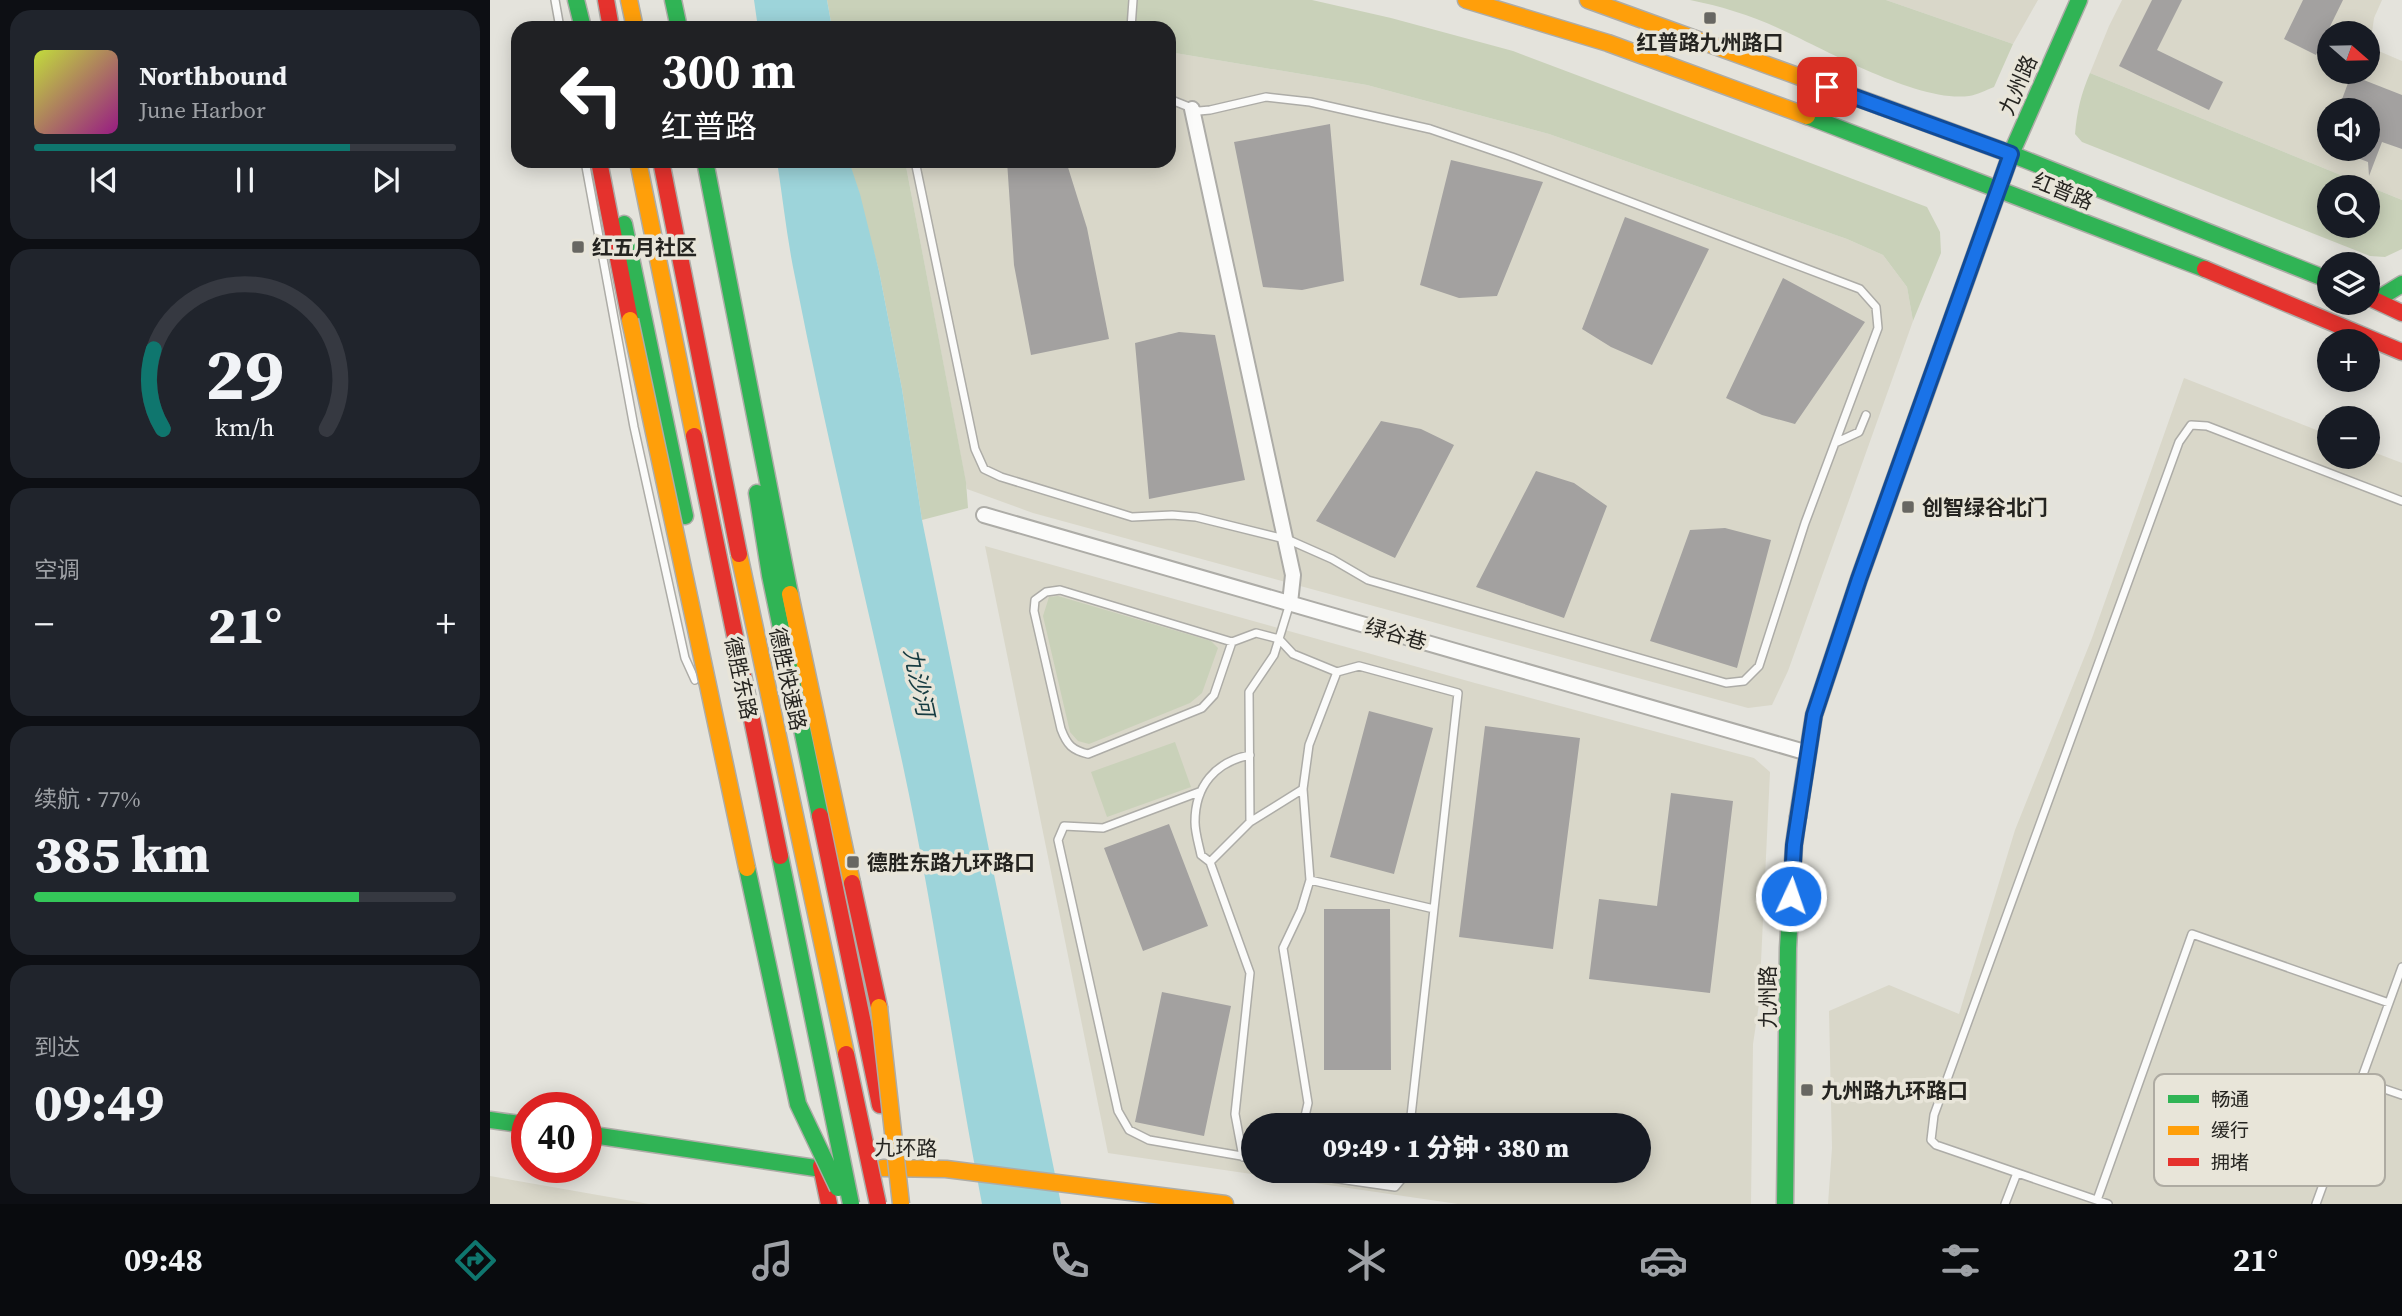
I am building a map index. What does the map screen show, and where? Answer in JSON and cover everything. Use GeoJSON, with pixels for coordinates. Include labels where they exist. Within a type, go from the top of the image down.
{"type":"FeatureCollection","features":[{"type":"Feature","properties":{"kind":"main road"},"geometry":{"type":"LineString","coordinates":[[576,0],[581,21]]}},
{"type":"Feature","properties":{"kind":"main road"},"geometry":{"type":"LineString","coordinates":[[606,0],[610,21]]}},
{"type":"Feature","properties":{"kind":"main road"},"geometry":{"type":"LineString","coordinates":[[629,0],[634,21]]}},
{"type":"Feature","properties":{"kind":"main road"},"geometry":{"type":"LineString","coordinates":[[673,0],[678,21]]}},
{"type":"Feature","properties":{"kind":"main road","name":"红普路"},"geometry":{"type":"LineString","coordinates":[[1466,0],[1524,15],[1680,69],[1999,188],[2289,302],[2402,352]]}},
{"type":"Feature","properties":{"kind":"main road","name":"红普路"},"geometry":{"type":"LineString","coordinates":[[1588,0],[2011,154],[2317,275]]}},
{"type":"Feature","properties":{"kind":"main road","name":"九州路"},"geometry":{"type":"LineString","coordinates":[[1785,1204],[1788,948],[1794,845],[1814,715],[2011,154],[2079,0]]}},
{"type":"Feature","properties":{"kind":"main road"},"geometry":{"type":"LineString","coordinates":[[600,168],[630,320],[798,1104],[848,1204]]}},
{"type":"Feature","properties":{"kind":"main road","name":"德胜东路"},"geometry":{"type":"LineString","coordinates":[[612,168],[829,1204]]}},
{"type":"Feature","properties":{"kind":"main road","name":"德胜快速路"},"geometry":{"type":"LineString","coordinates":[[639,168],[848,1204]]}},
{"type":"Feature","properties":{"kind":"main road","name":"德胜快速路"},"geometry":{"type":"LineString","coordinates":[[662,168],[720,464],[878,1204]]}},
{"type":"Feature","properties":{"kind":"main road"},"geometry":{"type":"LineString","coordinates":[[706,168],[783,561],[879,1007],[900,1204]]}},
{"type":"Feature","properties":{"kind":"main road"},"geometry":{"type":"LineString","coordinates":[[706,168],[771,575],[900,1204]]}},
{"type":"Feature","properties":{"kind":"main road"},"geometry":{"type":"LineString","coordinates":[[2380,294],[2402,284]]}},
{"type":"Feature","properties":{"kind":"main road"},"geometry":{"type":"LineString","coordinates":[[2380,302],[2402,313]]}},
{"type":"Feature","properties":{"kind":"main road"},"geometry":{"type":"LineString","coordinates":[[490,1120],[511,1123]]}},
{"type":"Feature","properties":{"kind":"main road","name":"九环路"},"geometry":{"type":"LineString","coordinates":[[602,1136],[822,1168],[946,1169],[1225,1204]]}},
{"type":"Feature","properties":{"kind":"street"},"geometry":{"type":"LineString","coordinates":[[1192,109],[1293,575],[1290,603]]}},
{"type":"Feature","properties":{"kind":"street","name":"绿谷巷"},"geometry":{"type":"LineString","coordinates":[[984,515],[1808,753]]}},
{"type":"Feature","properties":{"kind":"lane"},"geometry":{"type":"LineString","coordinates":[[555,0],[559,21]]}},
{"type":"Feature","properties":{"kind":"lane"},"geometry":{"type":"LineString","coordinates":[[1132,21],[1133,0]]}},
{"type":"Feature","properties":{"kind":"lane"},"geometry":{"type":"LineString","coordinates":[[916,168],[975,449],[984,469],[1001,477],[1132,517],[1196,517],[1285,539],[1332,559],[1368,580],[1726,683],[1744,681],[1759,666],[1805,523],[1878,328],[1875,307],[1860,289],[1512,157],[1430,129],[1310,102],[1266,96],[1210,110],[1192,109],[1176,102]]}},
{"type":"Feature","properties":{"kind":"lane"},"geometry":{"type":"LineString","coordinates":[[586,168],[635,428],[685,658],[731,753]]}},
{"type":"Feature","properties":{"kind":"lane"},"geometry":{"type":"LineString","coordinates":[[1835,443],[1859,432],[1866,415]]}},
{"type":"Feature","properties":{"kind":"lane"},"geometry":{"type":"LineString","coordinates":[[2108,1204],[1936,1145],[1931,1140],[1930,1129],[2179,442],[2191,425],[2207,426],[2402,501]]}},
{"type":"Feature","properties":{"kind":"lane"},"geometry":{"type":"LineString","coordinates":[[1232,642],[1214,695],[1202,708],[1088,754],[1072,750],[1065,741],[1034,611],[1035,600],[1046,592],[1060,590],[1232,642],[1256,633],[1279,639],[1293,654],[1337,672],[1359,666],[1458,693],[1411,1113]]}},
{"type":"Feature","properties":{"kind":"lane"},"geometry":{"type":"LineString","coordinates":[[1250,822],[1249,692],[1274,655],[1290,603]]}},
{"type":"Feature","properties":{"kind":"lane"},"geometry":{"type":"LineString","coordinates":[[1306,1113],[1308,1103],[1283,948],[1301,910],[1310,880],[1303,789],[1309,745],[1337,672]]}},
{"type":"Feature","properties":{"kind":"lane"},"geometry":{"type":"LineString","coordinates":[[1241,1146],[1235,1114],[1250,973],[1210,862],[1201,855],[1195,822],[1199,792],[1212,774],[1230,759],[1250,755]]}},
{"type":"Feature","properties":{"kind":"lane"},"geometry":{"type":"LineString","coordinates":[[1210,862],[1250,822],[1303,789]]}},
{"type":"Feature","properties":{"kind":"lane"},"geometry":{"type":"LineString","coordinates":[[1199,792],[1103,828],[1064,825],[1058,840],[1118,1111],[1129,1130],[1149,1140],[1241,1157]]}},
{"type":"Feature","properties":{"kind":"lane"},"geometry":{"type":"LineString","coordinates":[[1310,880],[1434,909]]}},
{"type":"Feature","properties":{"kind":"lane"},"geometry":{"type":"LineString","coordinates":[[2097,1200],[2192,934],[2389,1003]]}},
{"type":"Feature","properties":{"kind":"lane"},"geometry":{"type":"LineString","coordinates":[[2364,1074],[2402,967]]}},
{"type":"Feature","properties":{"kind":"lane"},"geometry":{"type":"LineString","coordinates":[[2385,1090],[2402,1096]]}},
{"type":"Feature","properties":{"kind":"lane"},"geometry":{"type":"LineString","coordinates":[[2005,1204],[2017,1173]]}},
{"type":"Feature","properties":{"kind":"lane"},"geometry":{"type":"LineString","coordinates":[[1367,1183],[1395,1187],[1398,1183]]}},
{"type":"Feature","properties":{"kind":"lane"},"geometry":{"type":"LineString","coordinates":[[2316,1204],[2323,1186]]}},
{"type":"Feature","properties":{"kind":"shaded area"},"geometry":{"type":"Polygon","coordinates":[[[1886,0],[2038,0],[2013,44],[1886,0]]]}},
{"type":"Feature","properties":{"kind":"shaded area"},"geometry":{"type":"Polygon","coordinates":[[[2122,0],[2382,0],[2374,21],[2317,21],[2317,84],[2380,84],[2380,52],[2402,61],[2402,200],[2380,191],[2380,175],[2341,175],[2090,73],[2122,0]]]}},
{"type":"Feature","properties":{"kind":"shaded area"},"geometry":{"type":"Polygon","coordinates":[[[1176,53],[1367,85],[1549,134],[1847,239],[1883,255],[1907,287],[1913,321],[1788,671],[1772,705],[1748,708],[1033,513],[967,489],[906,168],[1176,168],[1176,53]]]}},
{"type":"Feature","properties":{"kind":"shaded area"},"geometry":{"type":"Polygon","coordinates":[[[2184,378],[2317,430],[2317,469],[2380,469],[2380,455],[2402,463],[2402,1204],[1828,1204],[1832,1148],[1829,1011],[1889,985],[1959,1014],[2015,830],[2092,638],[2184,378]]]}},
{"type":"Feature","properties":{"kind":"shaded area"},"geometry":{"type":"Polygon","coordinates":[[[985,546],[1754,758],[1770,772],[1759,1004],[1753,1044],[1751,1204],[1458,1204],[1314,1183],[1651,1183],[1651,1113],[1241,1113],[1241,1172],[1108,1153],[985,546]]]}},
{"type":"Feature","properties":{"kind":"shaded area"},"geometry":{"type":"Polygon","coordinates":[[[490,1176],[511,1180],[511,1183],[530,1183],[649,1204],[490,1204],[490,1176]]]}},
{"type":"Feature","properties":{"kind":"green space"},"geometry":{"type":"Polygon","coordinates":[[[827,0],[1312,0],[1513,51],[1927,207],[1940,232],[1941,253],[1913,321],[1907,287],[1883,255],[1847,239],[1549,134],[1367,85],[1176,53],[1176,21],[831,21],[827,0]]]}},
{"type":"Feature","properties":{"kind":"green space"},"geometry":{"type":"Polygon","coordinates":[[[1690,0],[1886,0],[2013,44],[1994,87],[1972,95],[1948,96],[1899,83],[1845,61],[1757,19],[1690,0]]]}},
{"type":"Feature","properties":{"kind":"green space"},"geometry":{"type":"Polygon","coordinates":[[[2090,73],[2341,175],[2317,175],[2317,235],[2082,142],[2075,134],[2080,103],[2090,73]]]}},
{"type":"Feature","properties":{"kind":"green space"},"geometry":{"type":"Polygon","coordinates":[[[851,168],[906,168],[966,482],[968,508],[922,520],[902,389],[879,271],[851,168]]]}},
{"type":"Feature","properties":{"kind":"green space"},"geometry":{"type":"Polygon","coordinates":[[[2380,191],[2402,200],[2402,249],[2385,257],[2380,257],[2380,252],[2360,252],[2325,238],[2380,238],[2380,191]]]}},
{"type":"Feature","properties":{"kind":"green space"},"geometry":{"type":"Polygon","coordinates":[[[1058,596],[1211,641],[1218,648],[1202,693],[1190,703],[1089,744],[1078,741],[1070,732],[1043,616],[1049,597],[1058,596]]]}},
{"type":"Feature","properties":{"kind":"green space"},"geometry":{"type":"Polygon","coordinates":[[[1175,742],[1191,787],[1107,817],[1091,772],[1175,742]]]}},
{"type":"Feature","properties":{"kind":"water"},"geometry":{"type":"Polygon","coordinates":[[[754,0],[827,0],[831,21],[757,21],[754,0]]]}},
{"type":"Feature","properties":{"kind":"water","name":"九沙河"},"geometry":{"type":"Polygon","coordinates":[[[778,168],[851,168],[879,271],[902,389],[922,520],[1061,1204],[982,1204],[912,808],[807,337],[778,168]]]}},
{"type":"Feature","properties":{"kind":"building"},"geometry":{"type":"Polygon","coordinates":[[[2152,0],[2182,0],[2157,50],[2223,82],[2209,110],[2119,66],[2152,0]]]}},
{"type":"Feature","properties":{"kind":"building"},"geometry":{"type":"Polygon","coordinates":[[[2303,0],[2343,0],[2333,21],[2317,21],[2316,55],[2284,39],[2303,0]]]}},
{"type":"Feature","properties":{"kind":"building"},"geometry":{"type":"Polygon","coordinates":[[[2348,84],[2374,84],[2402,95],[2402,149],[2382,142],[2380,147],[2380,98],[2342,98],[2348,84]]]}},
{"type":"Feature","properties":{"kind":"building"},"geometry":{"type":"Polygon","coordinates":[[[1330,124],[1344,281],[1302,290],[1263,287],[1234,142],[1330,124]]]}},
{"type":"Feature","properties":{"kind":"building"},"geometry":{"type":"Polygon","coordinates":[[[1451,160],[1543,182],[1497,296],[1459,298],[1420,285],[1451,160]]]}},
{"type":"Feature","properties":{"kind":"building"},"geometry":{"type":"Polygon","coordinates":[[[2365,161],[2375,161],[2369,175],[2369,175],[2368,162],[2365,161]]]}},
{"type":"Feature","properties":{"kind":"building"},"geometry":{"type":"Polygon","coordinates":[[[1007,168],[1068,168],[1087,228],[1109,339],[1031,355],[1014,265],[1007,168]]]}},
{"type":"Feature","properties":{"kind":"building"},"geometry":{"type":"Polygon","coordinates":[[[1625,217],[1709,249],[1652,365],[1611,347],[1582,329],[1625,217]]]}},
{"type":"Feature","properties":{"kind":"building"},"geometry":{"type":"Polygon","coordinates":[[[1783,278],[1865,322],[1795,424],[1762,415],[1726,398],[1783,278]]]}},
{"type":"Feature","properties":{"kind":"building"},"geometry":{"type":"Polygon","coordinates":[[[1179,332],[1215,335],[1245,480],[1149,499],[1135,343],[1179,332]]]}},
{"type":"Feature","properties":{"kind":"building"},"geometry":{"type":"Polygon","coordinates":[[[1381,421],[1421,429],[1454,445],[1395,558],[1316,521],[1381,421]]]}},
{"type":"Feature","properties":{"kind":"building"},"geometry":{"type":"Polygon","coordinates":[[[1536,471],[1574,483],[1607,506],[1564,618],[1476,587],[1536,471]]]}},
{"type":"Feature","properties":{"kind":"building"},"geometry":{"type":"Polygon","coordinates":[[[1725,528],[1771,540],[1737,668],[1650,641],[1690,530],[1725,528]]]}},
{"type":"Feature","properties":{"kind":"building"},"geometry":{"type":"Polygon","coordinates":[[[1369,711],[1433,728],[1394,874],[1330,857],[1369,711]]]}},
{"type":"Feature","properties":{"kind":"building"},"geometry":{"type":"Polygon","coordinates":[[[1485,726],[1580,738],[1553,949],[1459,937],[1485,726]]]}},
{"type":"Feature","properties":{"kind":"building"},"geometry":{"type":"Polygon","coordinates":[[[1671,793],[1733,801],[1710,993],[1589,979],[1599,899],[1657,906],[1671,793]]]}},
{"type":"Feature","properties":{"kind":"building"},"geometry":{"type":"Polygon","coordinates":[[[1169,824],[1208,926],[1143,951],[1104,848],[1169,824]]]}},
{"type":"Feature","properties":{"kind":"building"},"geometry":{"type":"Polygon","coordinates":[[[1324,909],[1390,909],[1391,1070],[1324,1070],[1324,909]]]}},
{"type":"Feature","properties":{"kind":"building"},"geometry":{"type":"Polygon","coordinates":[[[1162,992],[1231,1006],[1204,1136],[1135,1122],[1162,992]]]}},
{"type":"Feature","properties":{"kind":"traffic: fast"},"geometry":{"type":"LineString","coordinates":[[576,0],[581,21]]}},
{"type":"Feature","properties":{"kind":"traffic: fast"},"geometry":{"type":"LineString","coordinates":[[673,0],[678,21]]}},
{"type":"Feature","properties":{"kind":"traffic: fast"},"geometry":{"type":"LineString","coordinates":[[1941,350],[2011,154],[2079,0]]}},
{"type":"Feature","properties":{"kind":"traffic: fast"},"geometry":{"type":"LineString","coordinates":[[1880,106],[2011,154],[2317,275]]}},
{"type":"Feature","properties":{"kind":"traffic: fast"},"geometry":{"type":"LineString","coordinates":[[1807,116],[2205,269]]}},
{"type":"Feature","properties":{"kind":"traffic: fast"},"geometry":{"type":"LineString","coordinates":[[706,168],[790,594]]}},
{"type":"Feature","properties":{"kind":"traffic: fast"},"geometry":{"type":"LineString","coordinates":[[624,224],[685,516]]}},
{"type":"Feature","properties":{"kind":"traffic: fast"},"geometry":{"type":"LineString","coordinates":[[2380,298],[2402,284]]}},
{"type":"Feature","properties":{"kind":"traffic: fast"},"geometry":{"type":"LineString","coordinates":[[757,493],[770,575],[820,816]]}},
{"type":"Feature","properties":{"kind":"traffic: fast"},"geometry":{"type":"LineString","coordinates":[[1785,1204],[1788,948],[1798,817]]}},
{"type":"Feature","properties":{"kind":"traffic: fast"},"geometry":{"type":"LineString","coordinates":[[780,856],[851,1204]]}},
{"type":"Feature","properties":{"kind":"traffic: fast"},"geometry":{"type":"LineString","coordinates":[[747,868],[798,1104],[838,1188]]}},
{"type":"Feature","properties":{"kind":"traffic: fast"},"geometry":{"type":"LineString","coordinates":[[490,1120],[511,1123]]}},
{"type":"Feature","properties":{"kind":"traffic: fast"},"geometry":{"type":"LineString","coordinates":[[602,1136],[822,1169],[836,1168]]}},
{"type":"Feature","properties":{"kind":"traffic: slow"},"geometry":{"type":"LineString","coordinates":[[629,0],[634,21]]}},
{"type":"Feature","properties":{"kind":"traffic: slow"},"geometry":{"type":"LineString","coordinates":[[1466,0],[1608,43],[1807,116]]}},
{"type":"Feature","properties":{"kind":"traffic: slow"},"geometry":{"type":"LineString","coordinates":[[1588,0],[1880,106]]}},
{"type":"Feature","properties":{"kind":"traffic: slow"},"geometry":{"type":"LineString","coordinates":[[639,168],[694,436]]}},
{"type":"Feature","properties":{"kind":"traffic: slow"},"geometry":{"type":"LineString","coordinates":[[630,320],[747,868]]}},
{"type":"Feature","properties":{"kind":"traffic: slow"},"geometry":{"type":"LineString","coordinates":[[739,554],[846,1054]]}},
{"type":"Feature","properties":{"kind":"traffic: slow"},"geometry":{"type":"LineString","coordinates":[[790,594],[852,883]]}},
{"type":"Feature","properties":{"kind":"traffic: slow"},"geometry":{"type":"LineString","coordinates":[[879,1007],[901,1204]]}},
{"type":"Feature","properties":{"kind":"traffic: slow"},"geometry":{"type":"LineString","coordinates":[[883,1168],[946,1169],[1225,1204]]}},
{"type":"Feature","properties":{"kind":"traffic: jam"},"geometry":{"type":"LineString","coordinates":[[606,0],[610,21]]}},
{"type":"Feature","properties":{"kind":"traffic: jam"},"geometry":{"type":"LineString","coordinates":[[600,168],[630,320]]}},
{"type":"Feature","properties":{"kind":"traffic: jam"},"geometry":{"type":"LineString","coordinates":[[662,168],[739,554]]}},
{"type":"Feature","properties":{"kind":"traffic: jam"},"geometry":{"type":"LineString","coordinates":[[2205,269],[2402,352]]}},
{"type":"Feature","properties":{"kind":"traffic: jam"},"geometry":{"type":"LineString","coordinates":[[2380,303],[2402,313]]}},
{"type":"Feature","properties":{"kind":"traffic: jam"},"geometry":{"type":"LineString","coordinates":[[1798,817],[1814,715],[1859,579],[1941,350]]}},
{"type":"Feature","properties":{"kind":"traffic: jam"},"geometry":{"type":"LineString","coordinates":[[694,436],[780,856]]}},
{"type":"Feature","properties":{"kind":"traffic: jam"},"geometry":{"type":"LineString","coordinates":[[820,816],[880,1105]]}},
{"type":"Feature","properties":{"kind":"traffic: jam"},"geometry":{"type":"LineString","coordinates":[[852,883],[879,1007]]}},
{"type":"Feature","properties":{"kind":"traffic: jam"},"geometry":{"type":"LineString","coordinates":[[846,1054],[878,1204]]}},
{"type":"Feature","properties":{"kind":"traffic: jam"},"geometry":{"type":"LineString","coordinates":[[821,1166],[829,1204]]}},
{"type":"Feature","properties":{"kind":"place","name":"红普路九州路口"},"geometry":{"type":"Point","coordinates":[1710,18]}},
{"type":"Feature","properties":{"kind":"place","name":"红五月社区"},"geometry":{"type":"Point","coordinates":[578,247]}},
{"type":"Feature","properties":{"kind":"place","name":"创智绿谷北门"},"geometry":{"type":"Point","coordinates":[1908,507]}},
{"type":"Feature","properties":{"kind":"place","name":"德胜东路九环路口"},"geometry":{"type":"Point","coordinates":[853,862]}},
{"type":"Feature","properties":{"kind":"place","name":"九州路九环路口"},"geometry":{"type":"Point","coordinates":[1807,1090]}},
{"type":"Feature","properties":{"kind":"route"},"geometry":{"type":"LineString","coordinates":[[1791,896],[1794,845],[1814,715],[1859,579],[2011,154],[1827,87]]}}]}
